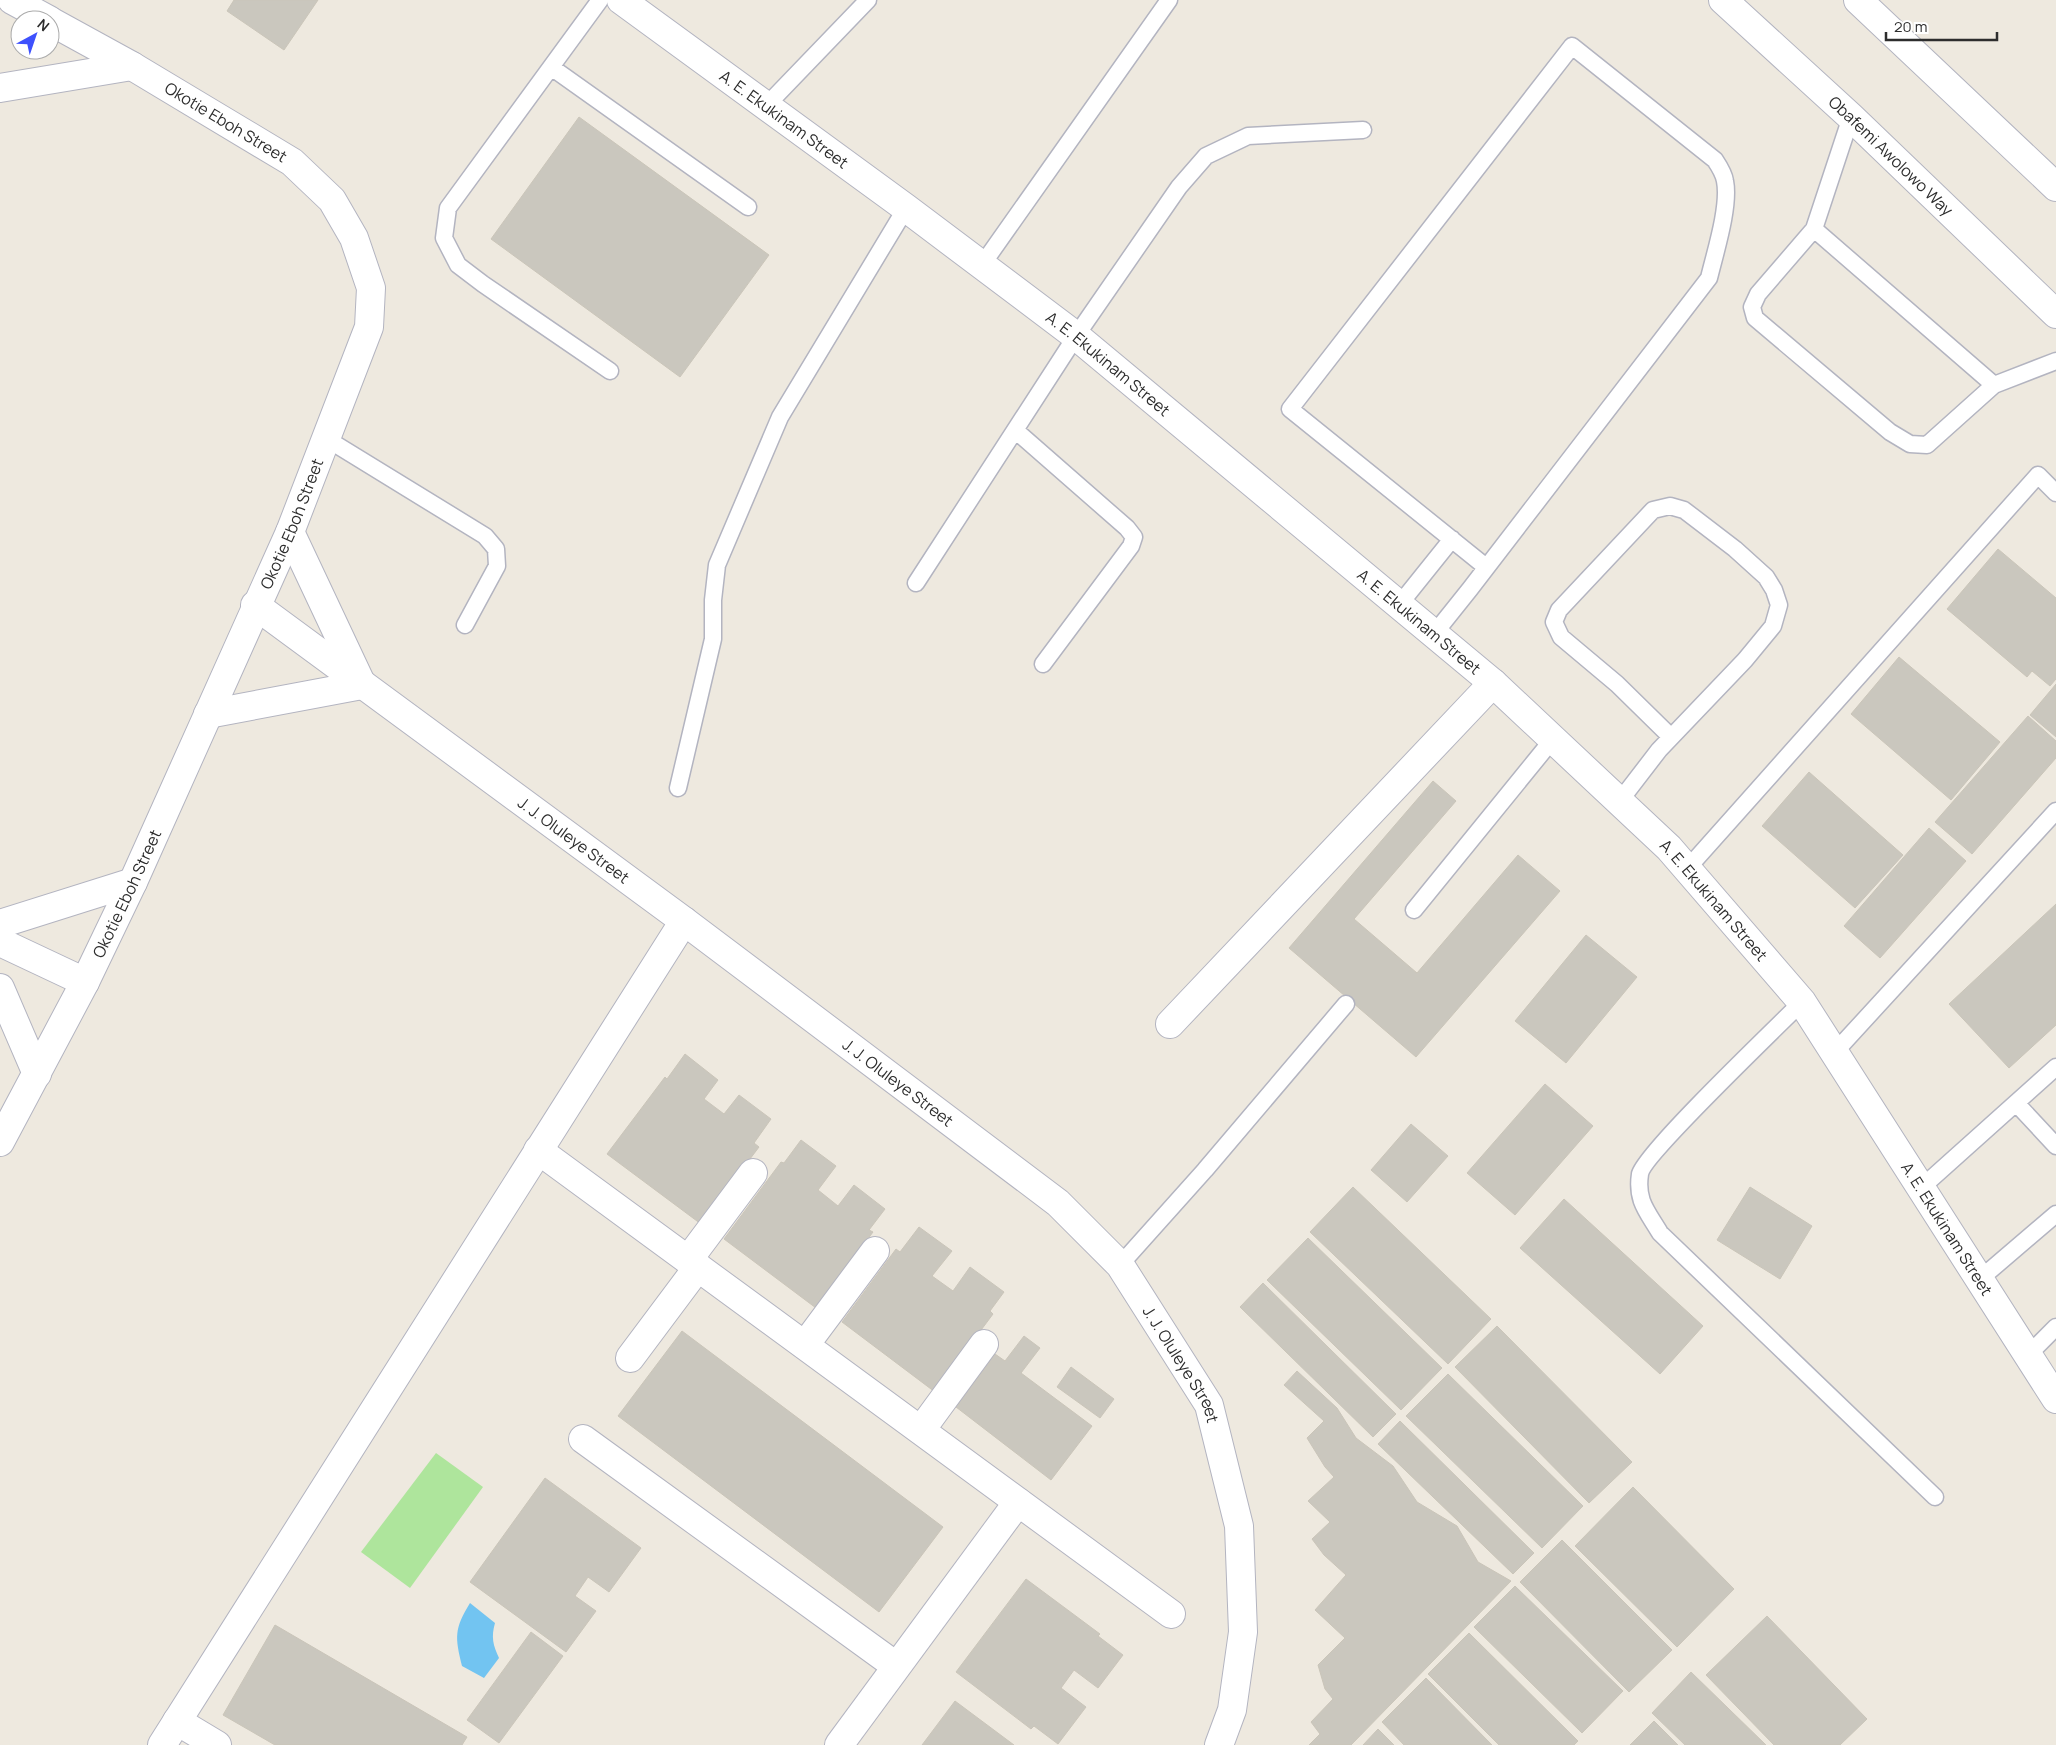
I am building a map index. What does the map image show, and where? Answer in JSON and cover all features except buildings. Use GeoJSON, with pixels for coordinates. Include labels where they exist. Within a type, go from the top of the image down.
{"type":"FeatureCollection","features":[{"type":"Feature","properties":{"kind":"street"},"geometry":{"type":"LineString","coordinates":[[0,6],[2,0]]}},
{"type":"Feature","properties":{"kind":"street","name":"Okotie Eboh Street"},"geometry":{"type":"LineString","coordinates":[[12,0],[30,10]]}},
{"type":"Feature","properties":{"kind":"street","name":"A. E. Ekukinam Street"},"geometry":{"type":"LineString","coordinates":[[621,0],[906,208],[1076,336],[1492,683],[1669,848],[1802,1002],[2056,1399]]}},
{"type":"Feature","properties":{"kind":"street","name":"Obafemi Awolowo Way"},"geometry":{"type":"LineString","coordinates":[[1723,0],[1851,117],[2056,314]]}},
{"type":"Feature","properties":{"kind":"street"},"geometry":{"type":"LineString","coordinates":[[1858,0],[2056,188]]}},
{"type":"Feature","properties":{"kind":"street","name":"Okotie Eboh Street"},"geometry":{"type":"LineString","coordinates":[[0,1142],[85,982],[133,882],[255,606],[290,532],[369,327],[371,288],[354,238],[332,200],[292,162],[132,66],[60,26]]}},
{"type":"Feature","properties":{"kind":"street"},"geometry":{"type":"LineString","coordinates":[[0,88],[132,66]]}},
{"type":"Feature","properties":{"kind":"street"},"geometry":{"type":"LineString","coordinates":[[208,714],[362,685],[290,532]]}},
{"type":"Feature","properties":{"kind":"street","name":"J. J. Oluleye Street"},"geometry":{"type":"LineString","coordinates":[[255,606],[684,920],[1058,1204],[1120,1265],[1209,1405],[1239,1526],[1242,1632],[1232,1710],[1219,1745]]}},
{"type":"Feature","properties":{"kind":"street"},"geometry":{"type":"LineString","coordinates":[[1170,1024],[1492,683]]}},
{"type":"Feature","properties":{"kind":"street"},"geometry":{"type":"LineString","coordinates":[[0,924],[133,882]]}},
{"type":"Feature","properties":{"kind":"street"},"geometry":{"type":"LineString","coordinates":[[162,1745],[684,920]]}},
{"type":"Feature","properties":{"kind":"street"},"geometry":{"type":"LineString","coordinates":[[0,942],[85,982]]}},
{"type":"Feature","properties":{"kind":"street"},"geometry":{"type":"LineString","coordinates":[[0,988],[37,1074]]}},
{"type":"Feature","properties":{"kind":"street"},"geometry":{"type":"LineString","coordinates":[[538,1150],[1171,1614]]}},
{"type":"Feature","properties":{"kind":"street"},"geometry":{"type":"LineString","coordinates":[[630,1358],[753,1173]]}},
{"type":"Feature","properties":{"kind":"street"},"geometry":{"type":"LineString","coordinates":[[805,1345],[875,1251]]}},
{"type":"Feature","properties":{"kind":"street"},"geometry":{"type":"LineString","coordinates":[[920,1430],[984,1344]]}},
{"type":"Feature","properties":{"kind":"street"},"geometry":{"type":"LineString","coordinates":[[583,1439],[896,1666]]}},
{"type":"Feature","properties":{"kind":"street"},"geometry":{"type":"LineString","coordinates":[[839,1745],[1018,1502]]}},
{"type":"Feature","properties":{"kind":"street"},"geometry":{"type":"LineString","coordinates":[[177,1721],[217,1745]]}},
{"type":"Feature","properties":{"kind":"lane"},"geometry":{"type":"LineString","coordinates":[[600,0],[448,208],[444,238],[458,265],[464,270],[610,372]]}},
{"type":"Feature","properties":{"kind":"lane"},"geometry":{"type":"LineString","coordinates":[[766,106],[868,0]]}},
{"type":"Feature","properties":{"kind":"lane"},"geometry":{"type":"LineString","coordinates":[[982,265],[1169,0]]}},
{"type":"Feature","properties":{"kind":"lane"},"geometry":{"type":"LineString","coordinates":[[1434,634],[1486,567],[1709,278],[1725,208],[1726,181],[1715,160],[1572,46],[1290,409],[1486,567]]}},
{"type":"Feature","properties":{"kind":"lane"},"geometry":{"type":"LineString","coordinates":[[551,67],[748,207]]}},
{"type":"Feature","properties":{"kind":"lane"},"geometry":{"type":"LineString","coordinates":[[1851,117],[1814,229],[1758,294],[1752,307],[1755,318],[1890,432],[1910,444],[1927,445],[1994,384],[2056,361]]}},
{"type":"Feature","properties":{"kind":"lane"},"geometry":{"type":"LineString","coordinates":[[916,583],[1076,336],[1179,187],[1206,156],[1248,136],[1363,130]]}},
{"type":"Feature","properties":{"kind":"lane"},"geometry":{"type":"LineString","coordinates":[[678,788],[713,639],[712,600],[717,564],[780,417],[906,208]]}},
{"type":"Feature","properties":{"kind":"lane"},"geometry":{"type":"LineString","coordinates":[[1814,229],[1994,384]]}},
{"type":"Feature","properties":{"kind":"lane"},"geometry":{"type":"LineString","coordinates":[[1015,430],[1127,528],[1134,537],[1131,546],[1043,664]]}},
{"type":"Feature","properties":{"kind":"lane"},"geometry":{"type":"LineString","coordinates":[[327,439],[485,536],[496,549],[496,566],[465,625]]}},
{"type":"Feature","properties":{"kind":"lane"},"geometry":{"type":"LineString","coordinates":[[1687,869],[2038,475],[2056,493]]}},
{"type":"Feature","properties":{"kind":"lane"},"geometry":{"type":"LineString","coordinates":[[1619,802],[1659,750],[1745,660],[1774,626],[1779,606],[1774,590],[1766,577],[1735,549],[1684,510],[1670,506],[1653,510],[1559,610],[1554,622],[1561,637],[1618,684],[1671,737]]}},
{"type":"Feature","properties":{"kind":"lane"},"geometry":{"type":"LineString","coordinates":[[1399,606],[1452,538]]}},
{"type":"Feature","properties":{"kind":"lane"},"geometry":{"type":"LineString","coordinates":[[1414,910],[1553,739]]}},
{"type":"Feature","properties":{"kind":"lane"},"geometry":{"type":"LineString","coordinates":[[1834,1053],[2056,811]]}},
{"type":"Feature","properties":{"kind":"lane"},"geometry":{"type":"LineString","coordinates":[[1802,1002],[1662,1143],[1640,1172],[1640,1200],[1660,1233],[1935,1498]]}},
{"type":"Feature","properties":{"kind":"lane"},"geometry":{"type":"LineString","coordinates":[[1120,1265],[1205,1170],[1346,1004]]}},
{"type":"Feature","properties":{"kind":"lane"},"geometry":{"type":"LineString","coordinates":[[1921,1188],[2056,1066]]}},
{"type":"Feature","properties":{"kind":"lane"},"geometry":{"type":"LineString","coordinates":[[2016,1103],[2056,1146]]}},
{"type":"Feature","properties":{"kind":"lane"},"geometry":{"type":"LineString","coordinates":[[1980,1279],[2056,1214]]}},
{"type":"Feature","properties":{"kind":"lane"},"geometry":{"type":"LineString","coordinates":[[2028,1355],[2056,1326]]}},
{"type":"Feature","properties":{"kind":"green space"},"geometry":{"type":"Polygon","coordinates":[[[436,1453],[483,1487],[410,1588],[361,1552],[436,1453]]]}},
{"type":"Feature","properties":{"kind":"water"},"geometry":{"type":"Polygon","coordinates":[[[470,1603],[495,1623],[493,1641],[499,1658],[484,1678],[462,1666],[458,1648],[457,1633],[470,1603]]]}}]}
